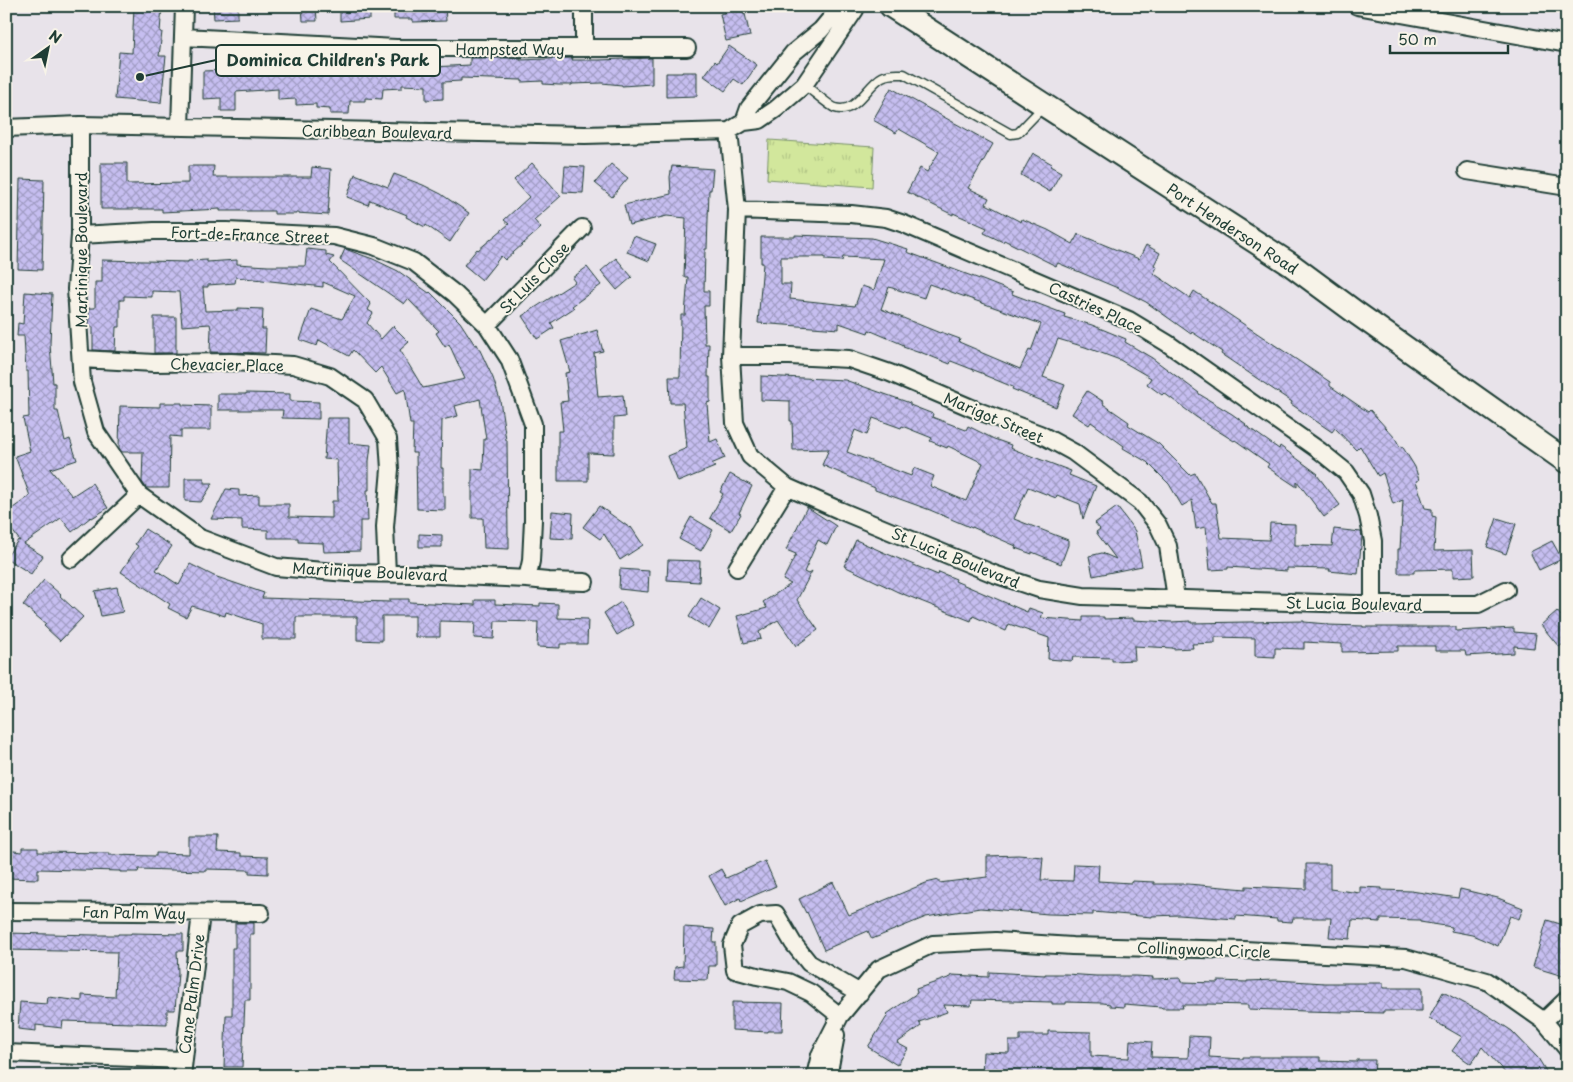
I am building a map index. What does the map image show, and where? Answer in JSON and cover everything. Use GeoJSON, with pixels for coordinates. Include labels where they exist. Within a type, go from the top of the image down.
{"type":"FeatureCollection","features":[{"type":"Feature","properties":{"kind":"street"},"geometry":{"type":"LineString","coordinates":[[180,128],[184,6]]}},
{"type":"Feature","properties":{"kind":"street"},"geometry":{"type":"LineString","coordinates":[[584,6],[584,48]]}},
{"type":"Feature","properties":{"kind":"street"},"geometry":{"type":"LineString","coordinates":[[744,122],[749,108],[793,52],[821,30],[841,6]]}},
{"type":"Feature","properties":{"kind":"street"},"geometry":{"type":"LineString","coordinates":[[730,131],[744,122],[760,120],[804,85],[855,10],[855,6]]}},
{"type":"Feature","properties":{"kind":"street","name":"Port Henderson Road"},"geometry":{"type":"LineString","coordinates":[[891,6],[1290,264],[1567,462]]}},
{"type":"Feature","properties":{"kind":"street"},"geometry":{"type":"LineString","coordinates":[[1357,6],[1567,44]]}},
{"type":"Feature","properties":{"kind":"street","name":"Hampsted Way"},"geometry":{"type":"LineString","coordinates":[[183,36],[396,48],[687,48]]}},
{"type":"Feature","properties":{"kind":"street","name":"Caribbean Boulevard"},"geometry":{"type":"LineString","coordinates":[[6,128],[80,125],[585,135],[730,131]]}},
{"type":"Feature","properties":{"kind":"street","name":"Martinique Boulevard"},"geometry":{"type":"LineString","coordinates":[[80,125],[80,235],[76,289],[82,382],[96,432],[139,495],[200,538],[276,567],[347,573],[585,582]]}},
{"type":"Feature","properties":{"kind":"street","name":"St Lucia Boulevard"},"geometry":{"type":"LineString","coordinates":[[730,131],[737,210],[731,356],[735,423],[750,456],[787,487],[994,574],[1039,589],[1083,596],[1267,602],[1478,604],[1506,590]]}},
{"type":"Feature","properties":{"kind":"street"},"geometry":{"type":"LineString","coordinates":[[1467,171],[1567,187]]}},
{"type":"Feature","properties":{"kind":"street","name":"Castries Place"},"geometry":{"type":"LineString","coordinates":[[737,210],[851,214],[886,218],[1129,320],[1167,343],[1320,451],[1346,472],[1361,494],[1368,516],[1373,541],[1373,603]]}},
{"type":"Feature","properties":{"kind":"street","name":"St Luis Close"},"geometry":{"type":"LineString","coordinates":[[487,325],[582,228]]}},
{"type":"Feature","properties":{"kind":"street","name":"Fort-de-France Street"},"geometry":{"type":"LineString","coordinates":[[80,235],[154,231],[227,231],[334,236],[374,246],[414,262],[455,294],[487,325],[509,359],[533,424],[533,520],[531,561],[527,579]]}},
{"type":"Feature","properties":{"kind":"street","name":"Marigot Street"},"geometry":{"type":"LineString","coordinates":[[731,356],[849,359],[890,373],[981,412],[1040,434],[1073,452],[1140,502],[1158,525],[1168,546],[1176,598]]}},
{"type":"Feature","properties":{"kind":"street","name":"Chevacier Place"},"geometry":{"type":"LineString","coordinates":[[81,360],[154,363],[231,362],[293,365],[330,376],[364,400],[388,439],[390,468],[385,527],[387,574]]}},
{"type":"Feature","properties":{"kind":"street"},"geometry":{"type":"LineString","coordinates":[[738,568],[787,487]]}},
{"type":"Feature","properties":{"kind":"street"},"geometry":{"type":"LineString","coordinates":[[71,559],[139,495]]}},
{"type":"Feature","properties":{"kind":"street","name":"Fan Palm Way"},"geometry":{"type":"LineString","coordinates":[[6,911],[262,913]]}},
{"type":"Feature","properties":{"kind":"street","name":"Cane Palm Drive"},"geometry":{"type":"LineString","coordinates":[[183,1068],[201,913]]}},
{"type":"Feature","properties":{"kind":"street"},"geometry":{"type":"LineString","coordinates":[[840,1016],[812,993],[788,982],[735,970],[732,945],[740,926],[760,915],[776,914],[793,943],[809,963],[860,993]]}},
{"type":"Feature","properties":{"kind":"street","name":"Collingwood Circle"},"geometry":{"type":"LineString","coordinates":[[815,1076],[820,1055],[840,1016],[879,969],[933,944],[996,941],[1072,946],[1316,953],[1406,958],[1487,981],[1544,1021],[1563,1038]]}},
{"type":"Feature","properties":{"kind":"street"},"geometry":{"type":"LineString","coordinates":[[1544,1021],[1567,999]]}},
{"type":"Feature","properties":{"kind":"street","name":"Collingwood Circle"},"geometry":{"type":"LineString","coordinates":[[830,1076],[830,1066],[840,1016]]}},
{"type":"Feature","properties":{"kind":"street"},"geometry":{"type":"LineString","coordinates":[[6,1053],[183,1068]]}},
{"type":"Feature","properties":{"kind":"lane"},"geometry":{"type":"LineString","coordinates":[[804,85],[835,108],[843,109],[853,105],[881,77],[893,73],[904,74],[1011,134],[1018,133],[1044,105]]}},
{"type":"Feature","properties":{"kind":"green space"},"geometry":{"type":"Polygon","coordinates":[[[769,140],[874,147],[872,187],[767,179],[769,140]]]}},
{"type":"Feature","properties":{"kind":"building"},"geometry":{"type":"Polygon","coordinates":[[[134,6],[162,6],[160,32],[162,32],[159,56],[166,56],[161,103],[115,99],[119,52],[132,53],[134,6]]]}},
{"type":"Feature","properties":{"kind":"building"},"geometry":{"type":"Polygon","coordinates":[[[213,6],[238,6],[238,18],[214,19],[213,6]]]}},
{"type":"Feature","properties":{"kind":"building"},"geometry":{"type":"Polygon","coordinates":[[[302,6],[316,6],[317,21],[303,21],[302,6]]]}},
{"type":"Feature","properties":{"kind":"building"},"geometry":{"type":"Polygon","coordinates":[[[340,6],[370,6],[370,19],[340,21],[340,6]]]}},
{"type":"Feature","properties":{"kind":"building"},"geometry":{"type":"Polygon","coordinates":[[[394,6],[445,6],[446,21],[413,22],[413,19],[394,19],[394,6]]]}},
{"type":"Feature","properties":{"kind":"building"},"geometry":{"type":"Polygon","coordinates":[[[742,8],[750,36],[726,41],[720,14],[742,8]]]}},
{"type":"Feature","properties":{"kind":"building"},"geometry":{"type":"Polygon","coordinates":[[[729,46],[757,65],[743,85],[734,79],[725,91],[704,76],[715,61],[717,63],[729,46]]]}},
{"type":"Feature","properties":{"kind":"building"},"geometry":{"type":"Polygon","coordinates":[[[470,58],[520,58],[520,60],[573,58],[572,60],[599,60],[652,58],[652,84],[622,86],[602,83],[559,85],[543,84],[543,81],[522,82],[522,80],[461,78],[461,81],[443,82],[443,99],[426,100],[426,86],[402,85],[402,88],[383,89],[382,99],[365,98],[365,101],[350,101],[349,114],[330,114],[330,109],[316,108],[316,104],[296,105],[296,99],[278,100],[278,89],[236,92],[236,111],[221,111],[221,98],[203,99],[203,71],[270,68],[271,74],[311,71],[369,75],[369,72],[391,73],[391,69],[432,69],[432,67],[470,65],[470,58]]]}},
{"type":"Feature","properties":{"kind":"building"},"geometry":{"type":"Polygon","coordinates":[[[697,72],[697,96],[666,97],[666,73],[697,72]]]}},
{"type":"Feature","properties":{"kind":"building"},"geometry":{"type":"Polygon","coordinates":[[[891,88],[993,144],[968,188],[989,198],[986,204],[1021,222],[1022,219],[1048,230],[1073,244],[1078,234],[1139,259],[1146,245],[1160,253],[1154,265],[1157,267],[1154,273],[1156,275],[1190,298],[1194,291],[1330,382],[1330,386],[1368,412],[1370,410],[1395,438],[1400,447],[1402,446],[1415,467],[1419,480],[1416,481],[1425,508],[1432,509],[1432,516],[1436,517],[1434,551],[1473,550],[1474,576],[1453,577],[1453,569],[1414,570],[1414,573],[1398,573],[1398,549],[1400,549],[1403,500],[1393,504],[1383,473],[1378,476],[1360,446],[1356,450],[1335,428],[1332,432],[1291,404],[1292,402],[1221,354],[1222,352],[1192,332],[1191,334],[1146,302],[1058,263],[1056,266],[1004,240],[1003,242],[984,233],[987,228],[953,213],[953,215],[907,192],[920,168],[927,172],[939,152],[899,129],[896,133],[873,120],[891,88]]]}},
{"type":"Feature","properties":{"kind":"building"},"geometry":{"type":"Polygon","coordinates":[[[1033,153],[1052,164],[1050,166],[1061,172],[1050,192],[1021,175],[1033,153]]]}},
{"type":"Feature","properties":{"kind":"building"},"geometry":{"type":"Polygon","coordinates":[[[101,163],[127,163],[127,184],[188,183],[188,166],[214,166],[213,177],[311,177],[312,167],[331,169],[328,215],[274,214],[274,211],[220,211],[220,209],[162,212],[162,209],[101,209],[101,163]]]}},
{"type":"Feature","properties":{"kind":"building"},"geometry":{"type":"Polygon","coordinates":[[[532,163],[561,196],[534,220],[541,228],[505,260],[501,256],[482,280],[464,265],[477,249],[509,224],[504,220],[529,197],[514,180],[532,163]]]}},
{"type":"Feature","properties":{"kind":"building"},"geometry":{"type":"Polygon","coordinates":[[[611,164],[628,178],[612,197],[595,183],[611,164]]]}},
{"type":"Feature","properties":{"kind":"building"},"geometry":{"type":"Polygon","coordinates":[[[565,166],[585,167],[583,193],[563,192],[565,166]]]}},
{"type":"Feature","properties":{"kind":"building"},"geometry":{"type":"Polygon","coordinates":[[[672,166],[713,169],[711,190],[709,190],[707,249],[705,249],[704,291],[709,291],[709,306],[704,306],[705,344],[709,344],[708,377],[710,377],[710,402],[707,403],[710,442],[717,439],[725,458],[711,464],[715,467],[678,482],[668,456],[687,448],[683,403],[670,403],[669,377],[680,377],[681,315],[685,315],[688,277],[684,277],[686,218],[667,216],[629,225],[624,205],[671,194],[670,177],[672,166]]]}},
{"type":"Feature","properties":{"kind":"building"},"geometry":{"type":"Polygon","coordinates":[[[355,174],[388,187],[394,174],[441,194],[469,213],[450,242],[426,225],[425,227],[406,217],[407,215],[370,200],[368,205],[347,197],[355,174]]]}},
{"type":"Feature","properties":{"kind":"building"},"geometry":{"type":"Polygon","coordinates":[[[20,179],[44,180],[42,270],[18,269],[20,179]]]}},
{"type":"Feature","properties":{"kind":"building"},"geometry":{"type":"Polygon","coordinates":[[[795,235],[872,238],[908,249],[907,252],[1065,314],[1064,317],[1092,325],[1126,339],[1125,342],[1152,358],[1199,394],[1232,414],[1279,449],[1280,446],[1318,474],[1340,505],[1324,517],[1297,481],[1297,487],[1267,467],[1269,464],[1235,440],[1196,417],[1164,393],[1162,395],[1147,384],[1151,378],[1120,360],[1085,347],[1058,339],[1043,377],[1065,385],[1056,407],[1012,389],[1013,387],[984,374],[951,361],[950,364],[903,347],[904,345],[869,330],[868,333],[839,323],[839,329],[758,323],[763,263],[761,263],[761,237],[795,237],[795,235]],[[781,257],[781,284],[791,284],[790,299],[855,306],[862,286],[874,290],[884,259],[843,257],[842,261],[825,260],[825,257],[781,257]],[[929,284],[924,298],[889,287],[881,309],[960,339],[959,342],[1020,369],[1029,350],[1031,351],[1041,324],[929,284]]]}},
{"type":"Feature","properties":{"kind":"building"},"geometry":{"type":"Polygon","coordinates":[[[634,236],[656,244],[649,261],[627,252],[634,236]]]}},
{"type":"Feature","properties":{"kind":"building"},"geometry":{"type":"Polygon","coordinates":[[[307,249],[326,251],[326,255],[334,257],[330,262],[371,304],[368,310],[373,313],[367,323],[381,339],[393,326],[409,342],[400,350],[423,388],[465,379],[449,344],[445,347],[436,333],[439,331],[408,299],[404,304],[340,260],[345,249],[398,271],[430,292],[460,322],[475,345],[477,344],[493,378],[500,400],[507,440],[509,549],[484,548],[483,518],[472,518],[472,469],[483,470],[484,439],[486,439],[480,399],[455,406],[458,416],[442,420],[441,468],[443,468],[445,510],[417,509],[416,453],[412,453],[413,424],[410,424],[405,389],[397,393],[381,367],[375,373],[353,350],[349,356],[319,340],[317,346],[300,340],[311,309],[342,319],[355,296],[323,282],[323,287],[236,277],[235,283],[203,287],[205,311],[238,310],[238,308],[263,309],[262,329],[266,329],[265,353],[210,352],[210,324],[182,326],[179,292],[152,291],[152,297],[124,296],[124,300],[120,300],[120,327],[116,327],[115,351],[93,350],[93,327],[89,327],[89,308],[95,308],[95,282],[102,282],[102,260],[188,262],[207,260],[207,262],[237,260],[237,264],[305,266],[307,249]]]}},
{"type":"Feature","properties":{"kind":"building"},"geometry":{"type":"Polygon","coordinates":[[[616,258],[632,277],[617,290],[601,271],[616,258]]]}},
{"type":"Feature","properties":{"kind":"building"},"geometry":{"type":"Polygon","coordinates":[[[587,267],[601,285],[572,306],[574,308],[551,323],[554,328],[537,339],[522,316],[575,282],[572,278],[587,267]]]}},
{"type":"Feature","properties":{"kind":"building"},"geometry":{"type":"Polygon","coordinates":[[[25,292],[52,294],[50,344],[53,383],[55,383],[55,411],[58,411],[65,441],[70,439],[77,460],[50,469],[72,496],[92,483],[108,508],[91,517],[72,532],[61,518],[24,544],[43,556],[31,574],[6,558],[18,540],[20,541],[6,522],[6,513],[30,496],[15,456],[30,451],[23,418],[29,417],[28,371],[26,371],[24,336],[17,336],[18,323],[23,324],[25,292]]]}},
{"type":"Feature","properties":{"kind":"building"},"geometry":{"type":"Polygon","coordinates":[[[154,317],[176,317],[176,353],[154,353],[154,317]]]}},
{"type":"Feature","properties":{"kind":"building"},"geometry":{"type":"Polygon","coordinates":[[[597,330],[603,351],[594,353],[598,397],[623,395],[625,417],[614,418],[614,454],[588,453],[588,481],[558,481],[558,431],[563,431],[560,402],[568,401],[565,373],[570,372],[561,341],[597,330]]]}},
{"type":"Feature","properties":{"kind":"building"},"geometry":{"type":"Polygon","coordinates":[[[761,376],[845,380],[910,403],[910,405],[933,414],[932,417],[966,430],[968,426],[1011,445],[1010,448],[1071,471],[1069,475],[1096,486],[1083,519],[1080,504],[1057,495],[1056,498],[1028,487],[1014,519],[1068,540],[1061,564],[1032,552],[1032,554],[1015,548],[1016,546],[972,527],[875,490],[875,488],[822,465],[829,449],[793,450],[790,401],[761,400],[761,376]],[[873,418],[867,435],[855,430],[847,452],[911,476],[914,468],[934,476],[930,486],[966,501],[983,463],[948,446],[947,448],[930,441],[932,438],[902,426],[901,428],[873,418]]]}},
{"type":"Feature","properties":{"kind":"building"},"geometry":{"type":"Polygon","coordinates":[[[1087,391],[1129,422],[1128,425],[1159,444],[1190,475],[1195,473],[1212,503],[1216,503],[1221,538],[1269,540],[1270,523],[1295,524],[1295,545],[1332,546],[1334,529],[1361,532],[1358,574],[1329,571],[1330,569],[1287,568],[1287,571],[1228,567],[1228,569],[1210,570],[1206,527],[1196,529],[1192,500],[1182,506],[1169,484],[1147,462],[1123,448],[1124,446],[1091,422],[1089,425],[1072,414],[1087,391]]]}},
{"type":"Feature","properties":{"kind":"building"},"geometry":{"type":"Polygon","coordinates":[[[218,394],[290,394],[290,401],[319,402],[319,419],[282,418],[283,410],[218,410],[218,394]]]}},
{"type":"Feature","properties":{"kind":"building"},"geometry":{"type":"Polygon","coordinates":[[[160,403],[211,406],[211,430],[181,430],[181,437],[170,436],[169,488],[146,488],[142,482],[143,452],[122,452],[119,448],[120,406],[160,407],[160,403]]]}},
{"type":"Feature","properties":{"kind":"building"},"geometry":{"type":"Polygon","coordinates":[[[327,418],[349,418],[349,443],[371,445],[369,490],[367,490],[368,521],[360,521],[360,551],[324,552],[323,543],[298,542],[298,538],[268,538],[268,530],[242,529],[242,520],[211,519],[226,489],[239,490],[239,496],[259,495],[259,504],[289,504],[289,517],[332,518],[332,501],[338,501],[337,460],[324,459],[327,418]]]}},
{"type":"Feature","properties":{"kind":"building"},"geometry":{"type":"Polygon","coordinates":[[[730,474],[752,486],[739,513],[741,514],[731,531],[710,518],[723,494],[720,492],[730,474]]]}},
{"type":"Feature","properties":{"kind":"building"},"geometry":{"type":"Polygon","coordinates":[[[185,478],[204,478],[204,483],[213,483],[201,502],[185,501],[185,478]]]}},
{"type":"Feature","properties":{"kind":"building"},"geometry":{"type":"Polygon","coordinates":[[[599,506],[631,527],[643,545],[620,560],[604,534],[600,539],[583,527],[599,506]]]}},
{"type":"Feature","properties":{"kind":"building"},"geometry":{"type":"Polygon","coordinates":[[[807,507],[836,526],[827,545],[818,540],[804,572],[808,574],[812,571],[797,600],[818,630],[796,646],[778,620],[759,632],[761,639],[744,643],[737,616],[767,608],[763,602],[791,584],[783,580],[796,554],[786,550],[807,507]]]}},
{"type":"Feature","properties":{"kind":"building"},"geometry":{"type":"Polygon","coordinates":[[[1117,507],[1135,531],[1142,566],[1093,576],[1089,556],[1102,553],[1116,559],[1096,532],[1100,529],[1095,523],[1117,507]]]}},
{"type":"Feature","properties":{"kind":"building"},"geometry":{"type":"Polygon","coordinates":[[[552,511],[573,513],[572,539],[550,538],[552,511]]]}},
{"type":"Feature","properties":{"kind":"building"},"geometry":{"type":"Polygon","coordinates":[[[691,517],[713,530],[701,551],[679,539],[691,517]]]}},
{"type":"Feature","properties":{"kind":"building"},"geometry":{"type":"Polygon","coordinates":[[[1497,518],[1516,524],[1506,554],[1487,547],[1497,518]]]}},
{"type":"Feature","properties":{"kind":"building"},"geometry":{"type":"Polygon","coordinates":[[[145,529],[172,546],[156,570],[179,585],[190,564],[214,576],[264,593],[262,598],[390,602],[390,599],[409,599],[409,602],[475,605],[475,600],[495,600],[495,604],[540,606],[540,603],[558,604],[558,618],[588,619],[587,644],[560,644],[560,648],[537,647],[538,622],[495,621],[494,639],[474,638],[475,622],[440,621],[440,637],[415,637],[415,616],[382,616],[382,641],[357,640],[357,617],[296,617],[296,639],[262,639],[262,624],[226,612],[225,616],[192,606],[186,617],[168,608],[170,604],[121,572],[138,546],[135,544],[145,529]]]}},
{"type":"Feature","properties":{"kind":"building"},"geometry":{"type":"Polygon","coordinates":[[[419,534],[442,535],[442,547],[419,547],[419,534]]]}},
{"type":"Feature","properties":{"kind":"building"},"geometry":{"type":"Polygon","coordinates":[[[856,540],[938,575],[939,572],[956,579],[955,581],[1027,612],[1029,608],[1043,613],[1041,618],[1083,621],[1083,617],[1104,617],[1104,619],[1133,618],[1133,620],[1171,622],[1191,621],[1191,623],[1304,621],[1327,625],[1363,627],[1456,627],[1456,631],[1514,628],[1514,632],[1536,634],[1534,648],[1514,646],[1514,653],[1466,656],[1465,651],[1435,651],[1435,646],[1398,646],[1398,651],[1342,652],[1342,644],[1304,642],[1304,649],[1275,648],[1275,657],[1255,656],[1255,638],[1215,637],[1215,643],[1192,644],[1193,648],[1173,649],[1134,646],[1135,660],[1112,661],[1112,658],[1073,657],[1072,661],[1048,659],[1049,638],[1009,624],[1006,631],[973,616],[971,621],[898,592],[844,566],[856,540]]]}},
{"type":"Feature","properties":{"kind":"building"},"geometry":{"type":"Polygon","coordinates":[[[1552,541],[1562,559],[1539,570],[1530,552],[1552,541]]]}},
{"type":"Feature","properties":{"kind":"building"},"geometry":{"type":"Polygon","coordinates":[[[668,560],[700,561],[699,582],[667,580],[668,560]]]}},
{"type":"Feature","properties":{"kind":"building"},"geometry":{"type":"Polygon","coordinates":[[[620,569],[649,571],[648,592],[619,589],[620,569]]]}},
{"type":"Feature","properties":{"kind":"building"},"geometry":{"type":"Polygon","coordinates":[[[44,580],[83,617],[60,641],[44,626],[46,624],[23,605],[44,580]]]}},
{"type":"Feature","properties":{"kind":"building"},"geometry":{"type":"Polygon","coordinates":[[[117,587],[123,612],[101,616],[95,591],[117,587]]]}},
{"type":"Feature","properties":{"kind":"building"},"geometry":{"type":"Polygon","coordinates":[[[701,598],[720,610],[709,629],[689,617],[701,598]]]}},
{"type":"Feature","properties":{"kind":"building"},"geometry":{"type":"Polygon","coordinates":[[[621,602],[634,625],[617,635],[604,613],[621,602]]]}},
{"type":"Feature","properties":{"kind":"building"},"geometry":{"type":"Polygon","coordinates":[[[1557,611],[1567,623],[1567,641],[1559,647],[1541,625],[1557,611]]]}},
{"type":"Feature","properties":{"kind":"building"},"geometry":{"type":"Polygon","coordinates":[[[189,837],[218,837],[217,852],[241,853],[241,856],[268,857],[268,874],[249,873],[249,870],[205,869],[205,871],[139,869],[138,872],[120,872],[38,869],[38,879],[6,878],[6,850],[22,852],[22,848],[38,848],[38,852],[109,853],[109,855],[156,856],[156,853],[189,854],[189,837]]]}},
{"type":"Feature","properties":{"kind":"building"},"geometry":{"type":"Polygon","coordinates":[[[1018,855],[1043,857],[1041,880],[1073,881],[1074,864],[1099,865],[1098,881],[1154,882],[1154,884],[1188,884],[1246,889],[1246,886],[1306,889],[1306,864],[1330,864],[1330,889],[1360,893],[1360,887],[1382,888],[1382,890],[1411,891],[1458,898],[1460,889],[1498,898],[1523,908],[1519,919],[1510,916],[1498,946],[1472,935],[1451,931],[1452,927],[1420,922],[1420,920],[1380,919],[1380,922],[1352,920],[1350,939],[1329,937],[1331,918],[1293,918],[1292,922],[1236,916],[1236,919],[1179,915],[1152,917],[1093,912],[1093,915],[1048,914],[980,908],[926,917],[872,939],[868,931],[824,950],[799,899],[833,882],[849,915],[926,883],[939,880],[939,883],[987,877],[987,856],[1018,855]]]}},
{"type":"Feature","properties":{"kind":"building"},"geometry":{"type":"Polygon","coordinates":[[[765,861],[776,886],[741,901],[740,898],[725,906],[709,876],[721,869],[726,878],[765,861]]]}},
{"type":"Feature","properties":{"kind":"building"},"geometry":{"type":"Polygon","coordinates":[[[1547,920],[1567,926],[1567,962],[1563,976],[1533,967],[1547,920]]]}},
{"type":"Feature","properties":{"kind":"building"},"geometry":{"type":"Polygon","coordinates":[[[235,923],[254,923],[254,934],[250,934],[250,1000],[245,1000],[242,1067],[224,1067],[226,1015],[232,1015],[232,948],[235,948],[235,923]]]}},
{"type":"Feature","properties":{"kind":"building"},"geometry":{"type":"Polygon","coordinates":[[[684,927],[714,929],[713,942],[716,942],[716,966],[709,966],[708,980],[674,979],[675,967],[683,966],[684,927]]]}},
{"type":"Feature","properties":{"kind":"building"},"geometry":{"type":"Polygon","coordinates":[[[6,933],[94,935],[131,933],[183,934],[183,951],[177,951],[178,973],[175,1010],[167,1010],[167,1024],[63,1021],[62,1028],[36,1025],[36,1031],[18,1029],[20,1002],[47,1004],[48,997],[82,1001],[82,995],[115,997],[117,952],[6,950],[6,933]]]}},
{"type":"Feature","properties":{"kind":"building"},"geometry":{"type":"Polygon","coordinates":[[[989,972],[1135,976],[1153,977],[1152,979],[1181,978],[1182,982],[1218,983],[1218,981],[1276,980],[1325,983],[1383,983],[1383,988],[1422,988],[1422,1011],[1383,1011],[1383,1013],[1306,1011],[1248,1009],[1248,1005],[1207,1004],[1182,1005],[1183,1008],[1162,1008],[1124,1004],[1124,1007],[1110,1006],[1110,1004],[1103,1003],[1066,1002],[1066,1004],[1052,1004],[1052,1002],[972,1000],[971,1006],[944,1005],[947,1012],[919,1022],[921,1026],[897,1043],[908,1049],[897,1065],[868,1047],[887,1014],[917,993],[916,989],[951,977],[952,975],[989,977],[989,972]]]}},
{"type":"Feature","properties":{"kind":"building"},"geometry":{"type":"Polygon","coordinates":[[[1443,992],[1480,1010],[1512,1031],[1538,1058],[1549,1076],[1508,1076],[1482,1047],[1471,1064],[1452,1051],[1462,1037],[1429,1018],[1443,992]]]}},
{"type":"Feature","properties":{"kind":"building"},"geometry":{"type":"Polygon","coordinates":[[[732,1002],[783,1003],[782,1031],[732,1030],[732,1002]]]}},
{"type":"Feature","properties":{"kind":"building"},"geometry":{"type":"Polygon","coordinates":[[[1048,1031],[1091,1032],[1091,1056],[1129,1058],[1130,1040],[1152,1042],[1151,1057],[1188,1058],[1189,1036],[1210,1037],[1209,1057],[1243,1059],[1243,1057],[1320,1057],[1320,1061],[1357,1062],[1357,1060],[1375,1060],[1374,1076],[982,1076],[983,1052],[1009,1053],[1009,1041],[1020,1041],[1020,1035],[1048,1035],[1048,1031]]]}},
{"type":"Feature","properties":{"kind":"place","name":"Dominica Children's Park"},"geometry":{"type":"Point","coordinates":[140,77]}}]}
